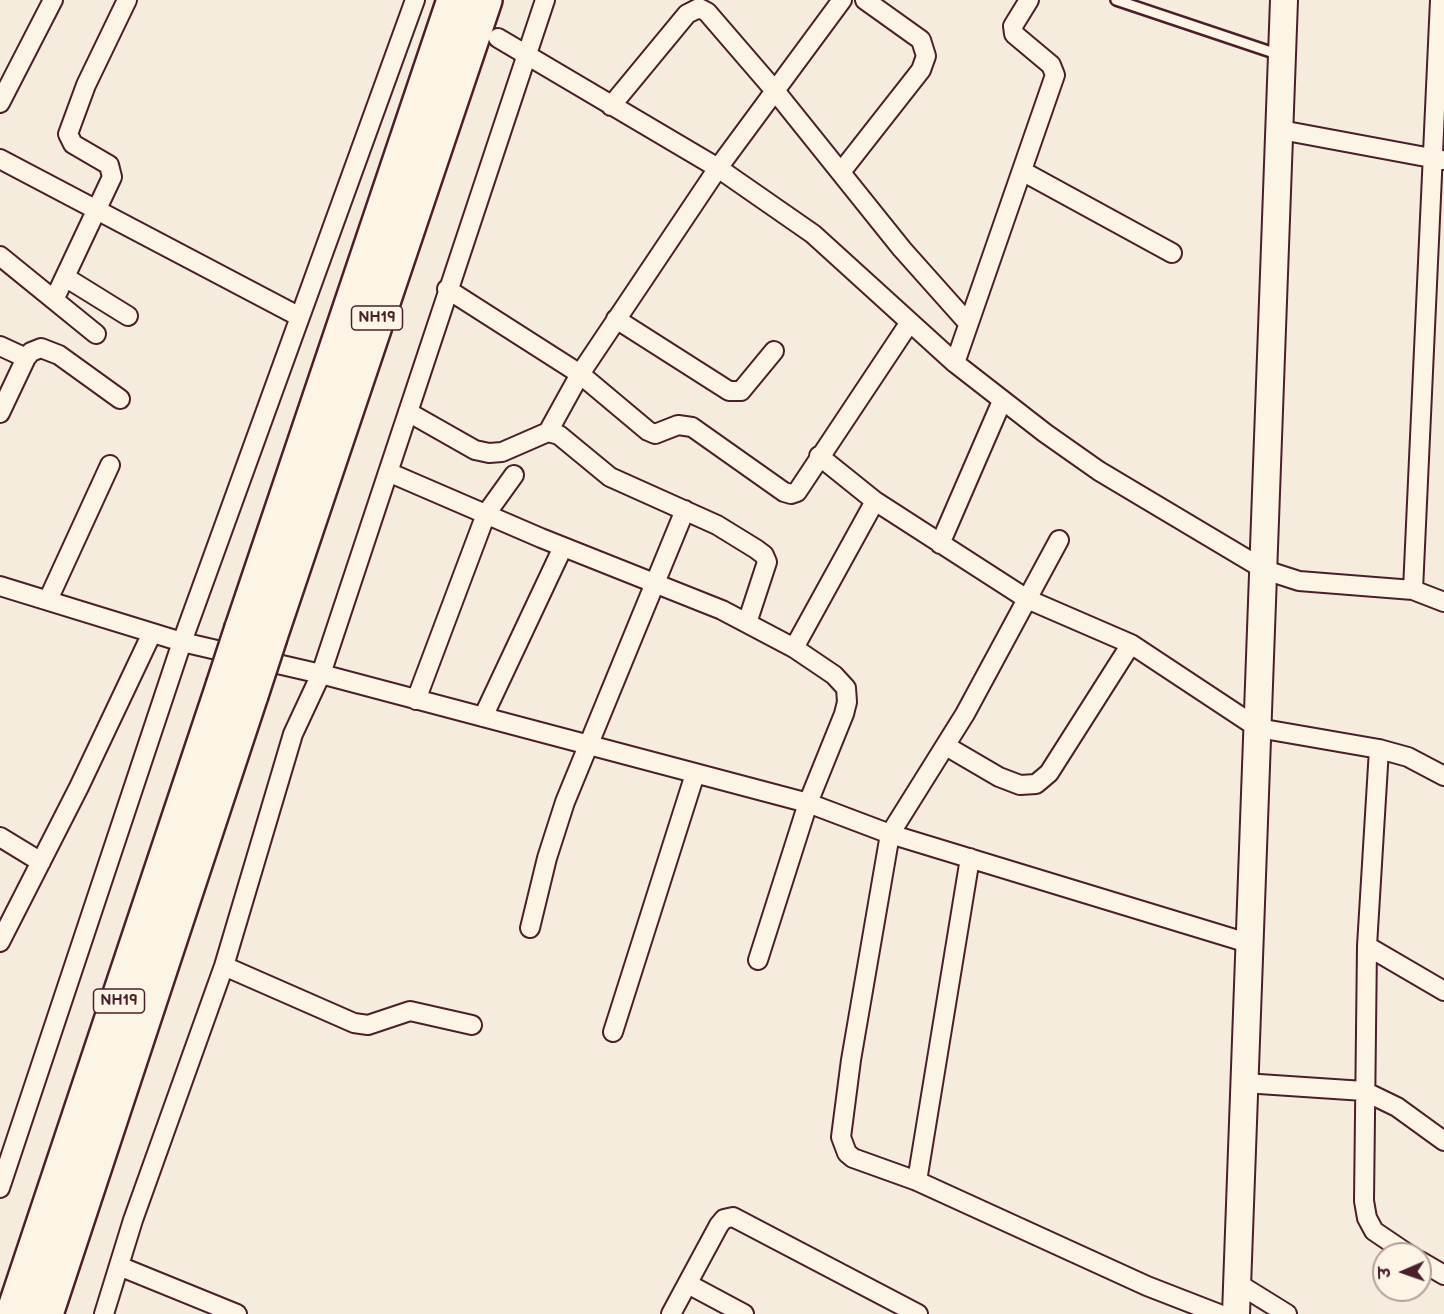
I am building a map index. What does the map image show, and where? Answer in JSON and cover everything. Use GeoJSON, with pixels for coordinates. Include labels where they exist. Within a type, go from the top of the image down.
{"type":"FeatureCollection","features":[{"type":"Feature","properties":{"kind":"highway","name":"NH19"},"geometry":{"type":"LineString","coordinates":[[256,632],[485,0]]}},
{"type":"Feature","properties":{"kind":"highway","name":"NH19"},"geometry":{"type":"LineString","coordinates":[[46,1314],[256,632],[442,1]]}},
{"type":"Feature","properties":{"kind":"highway","name":"NH19"},"geometry":{"type":"LineString","coordinates":[[13,1314],[237,691]]}},
{"type":"Feature","properties":{"kind":"street"},"geometry":{"type":"LineString","coordinates":[[0,103],[53,0]]}},
{"type":"Feature","properties":{"kind":"street"},"geometry":{"type":"LineString","coordinates":[[54,300],[98,209],[113,171],[109,165],[73,144],[68,134],[86,85],[127,0]]}},
{"type":"Feature","properties":{"kind":"street"},"geometry":{"type":"LineString","coordinates":[[0,1188],[182,642],[415,0]]}},
{"type":"Feature","properties":{"kind":"street"},"geometry":{"type":"LineString","coordinates":[[104,1314],[118,1266],[224,966],[294,734],[321,674],[447,289],[545,0]]}},
{"type":"Feature","properties":{"kind":"street"},"geometry":{"type":"LineString","coordinates":[[408,412],[475,450],[489,453],[502,452],[548,432],[580,374],[718,168],[842,0]]}},
{"type":"Feature","properties":{"kind":"street"},"geometry":{"type":"LineString","coordinates":[[841,172],[921,70],[926,56],[921,40],[865,0]]}},
{"type":"Feature","properties":{"kind":"street"},"geometry":{"type":"LineString","coordinates":[[955,363],[1055,75],[1051,64],[1014,34],[1013,26],[1029,0]]}},
{"type":"Feature","properties":{"kind":"street"},"geometry":{"type":"LineString","coordinates":[[1236,1314],[1248,943],[1265,570],[1284,0]]}},
{"type":"Feature","properties":{"kind":"street"},"geometry":{"type":"LineString","coordinates":[[1413,590],[1438,159],[1440,0]]}},
{"type":"Feature","properties":{"kind":"street"},"geometry":{"type":"LineString","coordinates":[[611,106],[687,14],[699,8],[707,12],[776,92],[902,249],[968,323]]}},
{"type":"Feature","properties":{"kind":"street"},"geometry":{"type":"LineString","coordinates":[[498,38],[718,168],[813,234],[955,363],[1002,401],[1099,471],[1265,570],[1299,581],[1413,590],[1444,602]]}},
{"type":"Feature","properties":{"kind":"street"},"geometry":{"type":"LineString","coordinates":[[1281,130],[1438,159]]}},
{"type":"Feature","properties":{"kind":"street"},"geometry":{"type":"LineString","coordinates":[[0,159],[300,317]]}},
{"type":"Feature","properties":{"kind":"street"},"geometry":{"type":"LineString","coordinates":[[1022,171],[1172,253]]}},
{"type":"Feature","properties":{"kind":"street"},"geometry":{"type":"LineString","coordinates":[[0,256],[96,334]]}},
{"type":"Feature","properties":{"kind":"street"},"geometry":{"type":"LineString","coordinates":[[65,277],[128,316]]}},
{"type":"Feature","properties":{"kind":"street"},"geometry":{"type":"LineString","coordinates":[[447,289],[580,374],[648,431],[655,434],[678,425],[692,427],[784,492],[797,492],[910,322]]}},
{"type":"Feature","properties":{"kind":"street"},"geometry":{"type":"LineString","coordinates":[[616,319],[729,391],[741,390],[774,351]]}},
{"type":"Feature","properties":{"kind":"street"},"geometry":{"type":"LineString","coordinates":[[0,346],[26,358]]}},
{"type":"Feature","properties":{"kind":"street"},"geometry":{"type":"LineString","coordinates":[[0,413],[26,358],[31,352],[48,349],[120,399]]}},
{"type":"Feature","properties":{"kind":"street"},"geometry":{"type":"LineString","coordinates":[[940,544],[1002,401]]}},
{"type":"Feature","properties":{"kind":"street"},"geometry":{"type":"LineString","coordinates":[[548,432],[559,435],[610,477],[717,525],[764,555],[767,562],[765,574],[747,623]]}},
{"type":"Feature","properties":{"kind":"street"},"geometry":{"type":"LineString","coordinates":[[819,456],[875,501],[1027,599],[1131,644],[1258,728],[1379,749],[1408,757],[1444,776]]}},
{"type":"Feature","properties":{"kind":"street"},"geometry":{"type":"LineString","coordinates":[[48,600],[110,465]]}},
{"type":"Feature","properties":{"kind":"street"},"geometry":{"type":"LineString","coordinates":[[388,472],[563,547],[700,599],[794,648],[834,675],[846,688],[847,702],[807,804],[758,960]]}},
{"type":"Feature","properties":{"kind":"street"},"geometry":{"type":"LineString","coordinates":[[416,700],[486,514],[514,475]]}},
{"type":"Feature","properties":{"kind":"street"},"geometry":{"type":"LineString","coordinates":[[794,648],[875,501]]}},
{"type":"Feature","properties":{"kind":"street"},"geometry":{"type":"LineString","coordinates":[[531,928],[556,826],[587,745],[685,510]]}},
{"type":"Feature","properties":{"kind":"street"},"geometry":{"type":"LineString","coordinates":[[1059,540],[946,746],[890,834],[851,1060],[841,1137],[847,1153],[853,1158],[916,1181],[1147,1286],[1219,1314]]}},
{"type":"Feature","properties":{"kind":"street"},"geometry":{"type":"LineString","coordinates":[[483,717],[563,547]]}},
{"type":"Feature","properties":{"kind":"street"},"geometry":{"type":"LineString","coordinates":[[0,586],[182,642],[321,674],[807,804],[890,834],[1248,943]]}},
{"type":"Feature","properties":{"kind":"street"},"geometry":{"type":"LineString","coordinates":[[0,942],[152,633]]}},
{"type":"Feature","properties":{"kind":"street"},"geometry":{"type":"LineString","coordinates":[[946,746],[999,777],[1020,785],[1036,784],[1048,773],[1131,644]]}},
{"type":"Feature","properties":{"kind":"street"},"geometry":{"type":"LineString","coordinates":[[1379,749],[1367,946],[1364,1201],[1367,1218],[1374,1231],[1388,1242]]}},
{"type":"Feature","properties":{"kind":"street"},"geometry":{"type":"LineString","coordinates":[[613,1032],[695,774]]}},
{"type":"Feature","properties":{"kind":"street"},"geometry":{"type":"LineString","coordinates":[[0,837],[41,862]]}},
{"type":"Feature","properties":{"kind":"street"},"geometry":{"type":"LineString","coordinates":[[916,1181],[970,858]]}},
{"type":"Feature","properties":{"kind":"street"},"geometry":{"type":"LineString","coordinates":[[1367,946],[1444,991]]}},
{"type":"Feature","properties":{"kind":"street"},"geometry":{"type":"LineString","coordinates":[[224,966],[354,1023],[368,1025],[410,1011],[472,1025]]}},
{"type":"Feature","properties":{"kind":"street"},"geometry":{"type":"LineString","coordinates":[[1244,1083],[1364,1091],[1397,1107],[1444,1141]]}},
{"type":"Feature","properties":{"kind":"street"},"geometry":{"type":"LineString","coordinates":[[671,1314],[719,1225],[724,1219],[733,1217],[918,1314]]}},
{"type":"Feature","properties":{"kind":"street"},"geometry":{"type":"LineString","coordinates":[[118,1266],[237,1314]]}},
{"type":"Feature","properties":{"kind":"street"},"geometry":{"type":"LineString","coordinates":[[1237,1283],[1287,1314]]}},
{"type":"Feature","properties":{"kind":"street"},"geometry":{"type":"LineString","coordinates":[[688,1284],[744,1314]]}},
{"type":"Feature","properties":{"kind":"lane"},"geometry":{"type":"LineString","coordinates":[[1116,0],[1283,56]]}}]}
